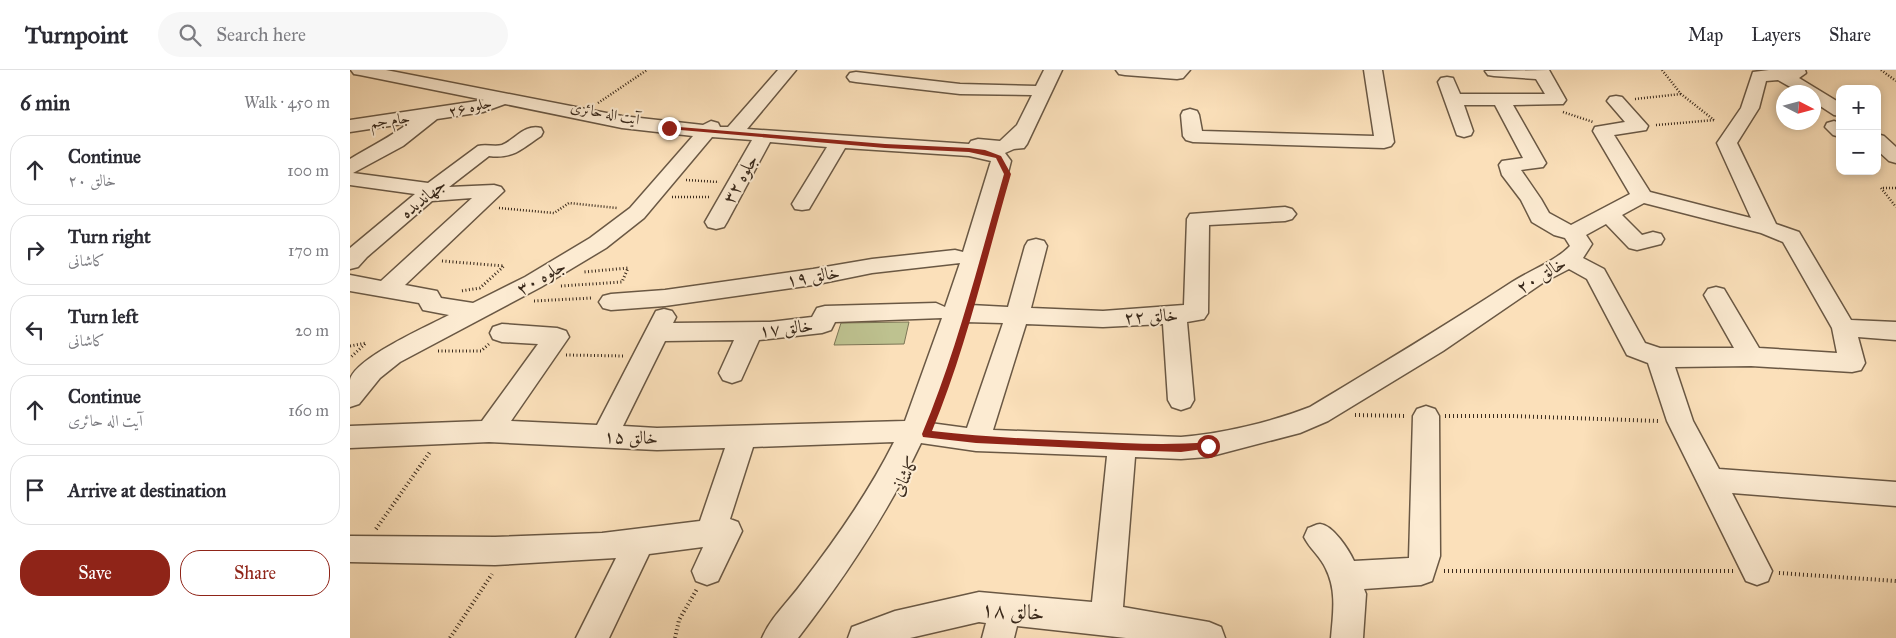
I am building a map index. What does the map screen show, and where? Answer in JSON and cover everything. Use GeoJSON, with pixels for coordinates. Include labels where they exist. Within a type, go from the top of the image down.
{"type":"FeatureCollection","features":[{"type":"Feature","properties":{"kind":"street"},"geometry":{"type":"LineString","coordinates":[[735,131],[787,70]]}},
{"type":"Feature","properties":{"kind":"street","name":"کاشانی"},"geometry":{"type":"LineString","coordinates":[[778,638],[813,594],[857,531],[938,405],[953,312],[1031,90],[1042,70]]}},
{"type":"Feature","properties":{"kind":"street","name":"کاشانی"},"geometry":{"type":"LineString","coordinates":[[1009,153],[1053,70]]}},
{"type":"Feature","properties":{"kind":"street"},"geometry":{"type":"LineString","coordinates":[[1125,70],[1177,74],[1181,70]]}},
{"type":"Feature","properties":{"kind":"street"},"geometry":{"type":"LineString","coordinates":[[1190,115],[1193,136],[1384,142],[1373,70]]}},
{"type":"Feature","properties":{"kind":"street","name":"آیت اله حائری"},"geometry":{"type":"LineString","coordinates":[[372,71],[624,118],[710,129]]}},
{"type":"Feature","properties":{"kind":"street"},"geometry":{"type":"LineString","coordinates":[[350,82],[372,71]]}},
{"type":"Feature","properties":{"kind":"street"},"geometry":{"type":"LineString","coordinates":[[1453,99],[1556,100],[1541,72],[1494,71]]}},
{"type":"Feature","properties":{"kind":"street"},"geometry":{"type":"LineString","coordinates":[[1767,228],[1726,143],[1750,108],[1759,76],[1774,72],[1798,85]]}},
{"type":"Feature","properties":{"kind":"street"},"geometry":{"type":"LineString","coordinates":[[855,77],[960,89],[1031,90]]}},
{"type":"Feature","properties":{"kind":"street"},"geometry":{"type":"LineString","coordinates":[[1447,82],[1464,131]]}},
{"type":"Feature","properties":{"kind":"street","name":"آیت اله حائری"},"geometry":{"type":"LineString","coordinates":[[507,96],[622,122],[885,141],[1009,153]]}},
{"type":"Feature","properties":{"kind":"street","name":"جلوه ۲۶"},"geometry":{"type":"LineString","coordinates":[[431,115],[483,107],[507,96]]}},
{"type":"Feature","properties":{"kind":"street"},"geometry":{"type":"LineString","coordinates":[[1501,100],[1536,163],[1509,165],[1512,175],[1531,199],[1540,217],[1562,230],[1573,233]]}},
{"type":"Feature","properties":{"kind":"street"},"geometry":{"type":"LineString","coordinates":[[1616,101],[1639,126]]}},
{"type":"Feature","properties":{"kind":"street"},"geometry":{"type":"LineString","coordinates":[[1821,104],[1836,121]]}},
{"type":"Feature","properties":{"kind":"street"},"geometry":{"type":"LineString","coordinates":[[350,168],[378,150],[396,142],[431,115]]}},
{"type":"Feature","properties":{"kind":"street","name":"جام جم"},"geometry":{"type":"LineString","coordinates":[[350,126],[431,115]]}},
{"type":"Feature","properties":{"kind":"street"},"geometry":{"type":"LineString","coordinates":[[1569,260],[1596,274],[1636,349],[1659,357],[1751,357],[1852,363],[1844,328],[1791,237],[1767,228],[1698,212],[1642,196],[1602,131],[1639,126]]}},
{"type":"Feature","properties":{"kind":"street","name":"جلوه ۳۰"},"geometry":{"type":"LineString","coordinates":[[350,397],[371,371],[390,356],[475,312],[527,294],[598,243],[645,203],[710,129]]}},
{"type":"Feature","properties":{"kind":"street","name":"آیت اله حائری"},"geometry":{"type":"LineString","coordinates":[[735,131],[764,136],[969,150],[994,154],[999,157],[1009,153]]}},
{"type":"Feature","properties":{"kind":"street","name":"جهاندیده"},"geometry":{"type":"LineString","coordinates":[[350,262],[365,246],[429,193],[486,150],[504,152],[534,132]]}},
{"type":"Feature","properties":{"kind":"street","name":"جلوه ۳۲"},"geometry":{"type":"LineString","coordinates":[[716,222],[764,136]]}},
{"type":"Feature","properties":{"kind":"street"},"geometry":{"type":"LineString","coordinates":[[802,204],[828,158],[840,142]]}},
{"type":"Feature","properties":{"kind":"street"},"geometry":{"type":"LineString","coordinates":[[1881,144],[1896,157]]}},
{"type":"Feature","properties":{"kind":"street"},"geometry":{"type":"LineString","coordinates":[[350,179],[429,193],[494,191],[445,233],[386,289]]}},
{"type":"Feature","properties":{"kind":"street","name":"خالق ۲۰"},"geometry":{"type":"LineString","coordinates":[[920,433],[976,440],[1181,448],[1208,446],[1300,422],[1319,414],[1434,345],[1536,277],[1569,260],[1580,248],[1581,244],[1573,233],[1642,196]]}},
{"type":"Feature","properties":{"kind":"street","name":"خالق ۲۲"},"geometry":{"type":"LineString","coordinates":[[953,312],[1103,319],[1196,313],[1198,219],[1285,214]]}},
{"type":"Feature","properties":{"kind":"street"},"geometry":{"type":"LineString","coordinates":[[1608,214],[1637,243],[1652,239]]}},
{"type":"Feature","properties":{"kind":"street"},"geometry":{"type":"LineString","coordinates":[[976,440],[1017,316],[1036,246]]}},
{"type":"Feature","properties":{"kind":"street","name":"خالق ۱۹"},"geometry":{"type":"LineString","coordinates":[[611,302],[668,298],[813,277],[872,266],[955,258]]}},
{"type":"Feature","properties":{"kind":"street"},"geometry":{"type":"LineString","coordinates":[[350,283],[429,297],[431,304],[475,312]]}},
{"type":"Feature","properties":{"kind":"street"},"geometry":{"type":"LineString","coordinates":[[1716,295],[1751,357]]}},
{"type":"Feature","properties":{"kind":"street"},"geometry":{"type":"LineString","coordinates":[[605,436],[658,332],[668,298]]}},
{"type":"Feature","properties":{"kind":"street","name":"خالق ۱۷"},"geometry":{"type":"LineString","coordinates":[[658,332],[770,331],[822,324],[824,314],[953,312]]}},
{"type":"Feature","properties":{"kind":"street"},"geometry":{"type":"LineString","coordinates":[[1174,314],[1181,400]]}},
{"type":"Feature","properties":{"kind":"street"},"geometry":{"type":"LineString","coordinates":[[1844,328],[1896,332]]}},
{"type":"Feature","properties":{"kind":"street"},"geometry":{"type":"LineString","coordinates":[[732,373],[750,331]]}},
{"type":"Feature","properties":{"kind":"street"},"geometry":{"type":"LineString","coordinates":[[489,431],[557,337],[502,333]]}},
{"type":"Feature","properties":{"kind":"street"},"geometry":{"type":"LineString","coordinates":[[1659,357],[1680,421],[1712,480],[1757,571]]}},
{"type":"Feature","properties":{"kind":"street"},"geometry":{"type":"LineString","coordinates":[[1344,576],[1421,571],[1425,556],[1426,416]]}},
{"type":"Feature","properties":{"kind":"street","name":"خالق ۱۵"},"geometry":{"type":"LineString","coordinates":[[350,437],[489,431],[657,439],[920,433]]}},
{"type":"Feature","properties":{"kind":"street","name":"کاشانی"},"geometry":{"type":"LineString","coordinates":[[799,638],[873,534],[920,433]]}},
{"type":"Feature","properties":{"kind":"street"},"geometry":{"type":"LineString","coordinates":[[726,530],[713,526],[742,437]]}},
{"type":"Feature","properties":{"kind":"street"},"geometry":{"type":"LineString","coordinates":[[1106,619],[1122,446]]}},
{"type":"Feature","properties":{"kind":"street"},"geometry":{"type":"LineString","coordinates":[[1712,480],[1896,494]]}},
{"type":"Feature","properties":{"kind":"street"},"geometry":{"type":"LineString","coordinates":[[356,550],[507,550],[602,546],[726,530]]}},
{"type":"Feature","properties":{"kind":"street"},"geometry":{"type":"LineString","coordinates":[[707,571],[726,530]]}},
{"type":"Feature","properties":{"kind":"street"},"geometry":{"type":"LineString","coordinates":[[1319,537],[1339,561],[1350,594],[1347,638]]}},
{"type":"Feature","properties":{"kind":"street"},"geometry":{"type":"LineString","coordinates":[[592,638],[615,595],[639,542]]}},
{"type":"Feature","properties":{"kind":"street","name":"خالق ۱۸"},"geometry":{"type":"LineString","coordinates":[[864,638],[895,626],[979,606],[1001,624],[1106,619],[1150,633],[1209,638]]}},
{"type":"Feature","properties":{"kind":"path"},"geometry":{"type":"LineString","coordinates":[[586,110],[647,70]]}},
{"type":"Feature","properties":{"kind":"path"},"geometry":{"type":"LineString","coordinates":[[1639,126],[1715,120],[1682,94],[1662,70]]}},
{"type":"Feature","properties":{"kind":"path"},"geometry":{"type":"LineString","coordinates":[[1881,70],[1896,82]]}},
{"type":"Feature","properties":{"kind":"path"},"geometry":{"type":"LineString","coordinates":[[1616,101],[1682,94]]}},
{"type":"Feature","properties":{"kind":"path"},"geometry":{"type":"LineString","coordinates":[[1556,100],[1563,112],[1575,117],[1591,120],[1602,131]]}},
{"type":"Feature","properties":{"kind":"path"},"geometry":{"type":"LineString","coordinates":[[666,179],[733,190]]}},
{"type":"Feature","properties":{"kind":"path"},"geometry":{"type":"LineString","coordinates":[[1896,188],[1881,188],[1896,207]]}},
{"type":"Feature","properties":{"kind":"path"},"geometry":{"type":"LineString","coordinates":[[476,206],[554,212],[569,203],[645,203],[733,190]]}},
{"type":"Feature","properties":{"kind":"path"},"geometry":{"type":"LineString","coordinates":[[419,259],[504,266],[480,288],[429,297]]}},
{"type":"Feature","properties":{"kind":"path"},"geometry":{"type":"LineString","coordinates":[[527,294],[622,282],[628,268]]}},
{"type":"Feature","properties":{"kind":"path"},"geometry":{"type":"LineString","coordinates":[[527,294],[611,297],[611,302]]}},
{"type":"Feature","properties":{"kind":"path"},"geometry":{"type":"LineString","coordinates":[[405,348],[426,351],[481,351],[502,333]]}},
{"type":"Feature","properties":{"kind":"path"},"geometry":{"type":"LineString","coordinates":[[350,346],[366,343],[350,358]]}},
{"type":"Feature","properties":{"kind":"path"},"geometry":{"type":"LineString","coordinates":[[544,354],[646,356]]}},
{"type":"Feature","properties":{"kind":"path"},"geometry":{"type":"LineString","coordinates":[[1319,414],[1512,416],[1680,421]]}},
{"type":"Feature","properties":{"kind":"path"},"geometry":{"type":"LineString","coordinates":[[356,550],[444,432]]}},
{"type":"Feature","properties":{"kind":"path"},"geometry":{"type":"LineString","coordinates":[[450,638],[507,550]]}},
{"type":"Feature","properties":{"kind":"path"},"geometry":{"type":"LineString","coordinates":[[675,638],[679,620],[707,571]]}},
{"type":"Feature","properties":{"kind":"path"},"geometry":{"type":"LineString","coordinates":[[1421,571],[1757,571],[1896,581]]}},
{"type":"Feature","properties":{"kind":"green space"},"geometry":{"type":"Polygon","coordinates":[[[909,322],[904,344],[834,345],[841,323],[909,322]]]}},
{"type":"Feature","properties":{"kind":"route"},"geometry":{"type":"LineString","coordinates":[[669,128],[885,146],[969,150],[994,154],[999,157],[1007,174],[963,330],[938,405],[926,434],[976,440],[1181,448],[1208,446]]}}]}
